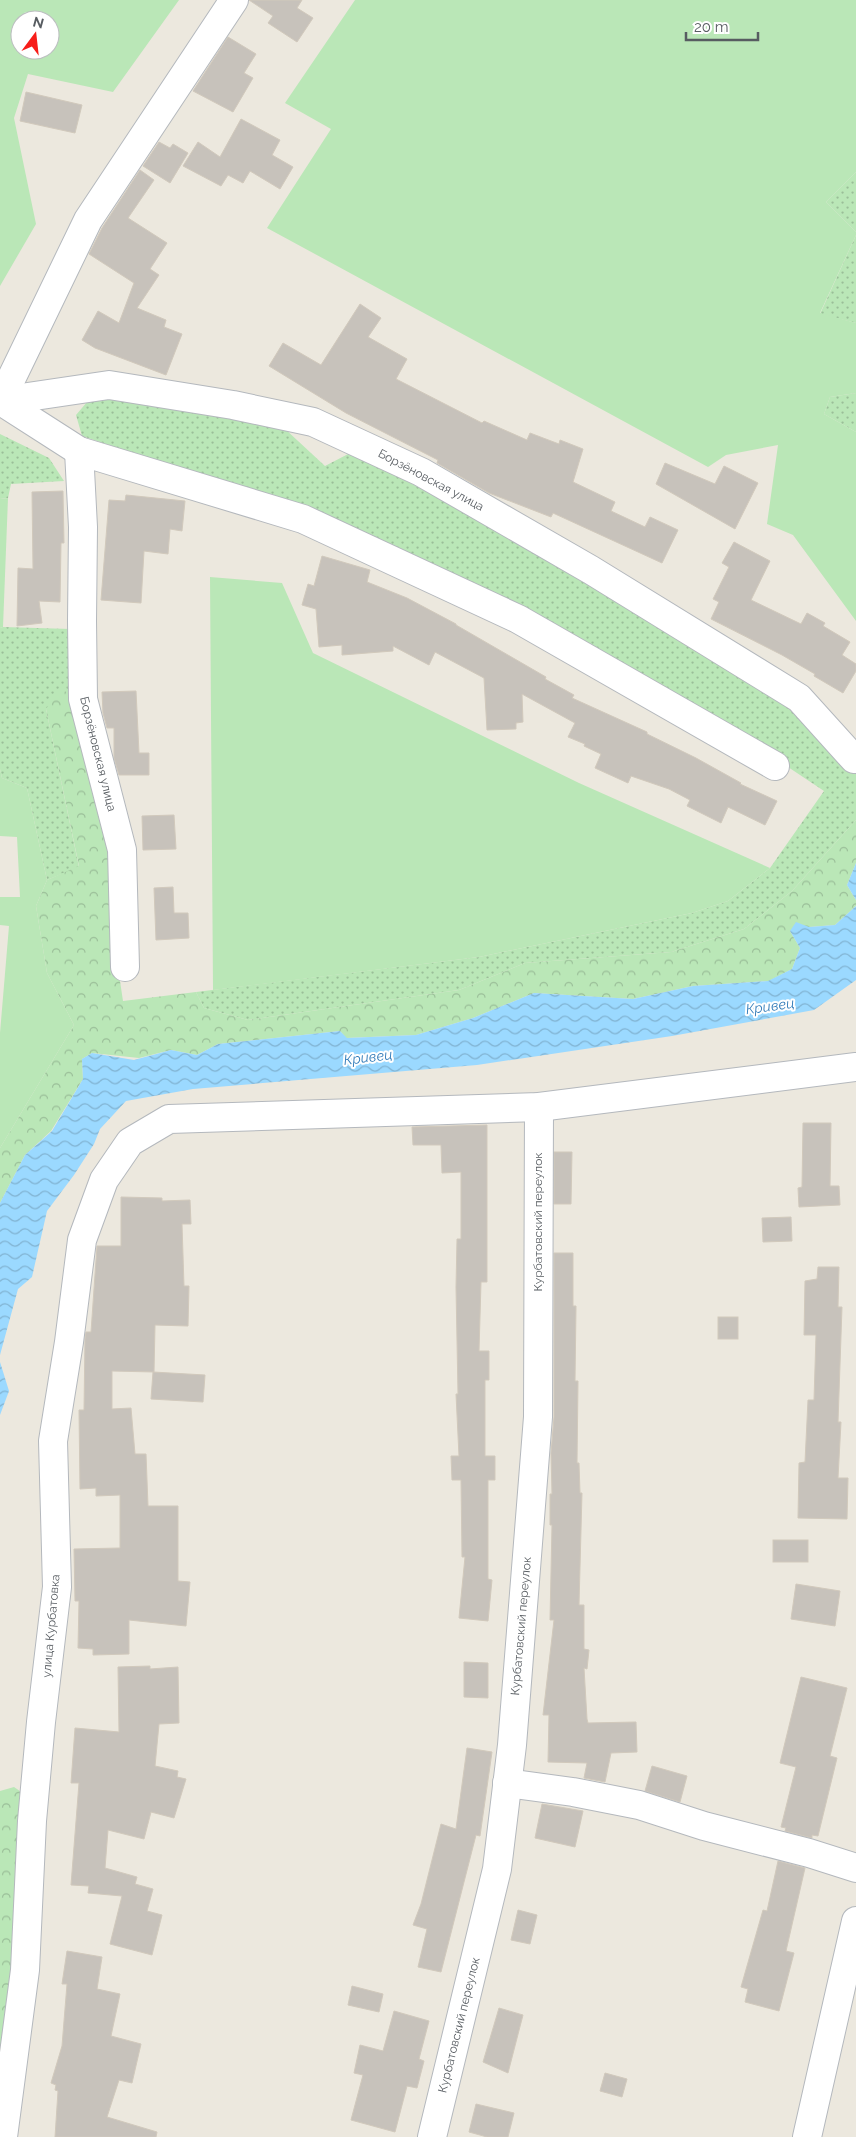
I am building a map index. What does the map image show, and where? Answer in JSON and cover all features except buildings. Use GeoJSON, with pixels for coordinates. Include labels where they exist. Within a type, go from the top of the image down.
{"type":"FeatureCollection","features":[{"type":"Feature","properties":{"kind":"street"},"geometry":{"type":"LineString","coordinates":[[234,0],[88,220],[0,401],[79,451],[304,519],[518,619],[775,766]]}},
{"type":"Feature","properties":{"kind":"street","name":"Борзёновская улица"},"geometry":{"type":"LineString","coordinates":[[0,401],[109,385],[233,405],[313,422],[421,472],[591,570],[799,698],[854,759]]}},
{"type":"Feature","properties":{"kind":"street","name":"Борзёновская улица"},"geometry":{"type":"LineString","coordinates":[[79,451],[84,527],[83,699],[122,850],[124,967]]}},
{"type":"Feature","properties":{"kind":"street"},"geometry":{"type":"LineString","coordinates":[[539,1107],[856,1067]]}},
{"type":"Feature","properties":{"kind":"street","name":"улица Курбатовка"},"geometry":{"type":"LineString","coordinates":[[3,2137],[25,1970],[32,1821],[41,1722],[57,1587],[53,1441],[69,1342],[82,1240],[104,1180],[130,1142],[169,1119],[539,1107]]}},
{"type":"Feature","properties":{"kind":"street","name":"Курбатовский переулок"},"geometry":{"type":"LineString","coordinates":[[432,2137],[497,1869],[507,1783],[538,1417],[539,1107]]}},
{"type":"Feature","properties":{"kind":"street"},"geometry":{"type":"LineString","coordinates":[[507,1783],[573,1792],[640,1805],[704,1826],[809,1852],[856,1868]]}},
{"type":"Feature","properties":{"kind":"street"},"geometry":{"type":"LineString","coordinates":[[814,2134],[856,1921]]}},
{"type":"Feature","properties":{"kind":"green space"},"geometry":{"type":"Polygon","coordinates":[[[0,0],[179,0],[113,92],[28,74],[14,118],[36,224],[0,286],[0,0]]]}},
{"type":"Feature","properties":{"kind":"green space"},"geometry":{"type":"Polygon","coordinates":[[[355,0],[856,0],[856,172],[826,202],[856,232],[856,235],[820,313],[856,323],[856,393],[830,397],[824,414],[856,432],[856,621],[793,535],[767,524],[778,445],[726,455],[708,467],[267,228],[331,129],[285,103],[355,0]]]}},
{"type":"Feature","properties":{"kind":"green space"},"geometry":{"type":"Polygon","coordinates":[[[856,172],[856,232],[826,202],[856,172]]]}},
{"type":"Feature","properties":{"kind":"green space"},"geometry":{"type":"Polygon","coordinates":[[[856,235],[856,323],[820,314],[856,235]]]}},
{"type":"Feature","properties":{"kind":"green space"},"geometry":{"type":"Polygon","coordinates":[[[856,393],[856,432],[824,414],[830,397],[856,393]]]}},
{"type":"Feature","properties":{"kind":"green space"},"geometry":{"type":"Polygon","coordinates":[[[93,395],[284,428],[325,466],[352,452],[595,581],[856,746],[856,820],[792,891],[744,929],[671,952],[525,963],[459,990],[248,1020],[204,1008],[196,992],[479,957],[692,913],[728,901],[770,868],[824,791],[767,753],[304,510],[82,436],[76,415],[93,395]]]}},
{"type":"Feature","properties":{"kind":"green space"},"geometry":{"type":"Polygon","coordinates":[[[0,434],[49,458],[64,481],[11,484],[8,498],[0,499],[0,434]]]}},
{"type":"Feature","properties":{"kind":"green space"},"geometry":{"type":"Polygon","coordinates":[[[8,498],[3,627],[0,628],[0,499],[8,498]]]}},
{"type":"Feature","properties":{"kind":"green space"},"geometry":{"type":"Polygon","coordinates":[[[210,577],[282,583],[313,653],[579,783],[770,868],[728,901],[692,913],[479,957],[213,990],[210,577]]]}},
{"type":"Feature","properties":{"kind":"green space"},"geometry":{"type":"Polygon","coordinates":[[[0,628],[71,629],[73,695],[46,709],[79,867],[47,880],[27,788],[2,778],[0,769],[0,628]]]}},
{"type":"Feature","properties":{"kind":"green space"},"geometry":{"type":"Polygon","coordinates":[[[60,689],[73,695],[113,866],[114,941],[123,1001],[196,992],[204,1008],[248,1020],[459,990],[525,963],[671,952],[744,929],[792,891],[856,820],[856,863],[847,885],[856,900],[856,906],[835,925],[790,931],[800,948],[792,969],[769,981],[693,986],[633,999],[534,993],[473,1018],[416,1035],[346,1038],[340,1031],[218,1044],[197,1055],[171,1050],[139,1058],[92,1053],[82,1059],[83,1079],[72,1097],[51,1131],[25,1155],[0,1203],[0,1148],[74,1025],[47,973],[36,906],[47,880],[79,866],[46,709],[60,689]]]}},
{"type":"Feature","properties":{"kind":"green space"},"geometry":{"type":"Polygon","coordinates":[[[0,769],[2,778],[27,788],[47,880],[36,906],[47,973],[74,1025],[0,1148],[0,1033],[9,926],[0,925],[0,897],[20,897],[17,837],[0,836],[0,769]]]}},
{"type":"Feature","properties":{"kind":"green space"},"geometry":{"type":"Polygon","coordinates":[[[14,1787],[30,1798],[0,2114],[0,1791],[14,1787]]]}},
{"type":"Feature","properties":{"kind":"water"},"geometry":{"type":"Polygon","coordinates":[[[856,863],[856,900],[847,885],[856,863]]]}},
{"type":"Feature","properties":{"kind":"water","name":"Кривец"},"geometry":{"type":"Polygon","coordinates":[[[856,906],[856,980],[814,1010],[672,1036],[477,1065],[193,1089],[126,1101],[100,1129],[94,1144],[74,1175],[47,1211],[32,1277],[18,1289],[0,1355],[0,1203],[25,1155],[52,1131],[83,1079],[82,1059],[92,1053],[134,1060],[171,1050],[197,1055],[218,1044],[340,1031],[347,1038],[416,1035],[473,1018],[534,993],[633,999],[693,986],[768,981],[792,969],[800,948],[790,931],[796,922],[809,927],[835,925],[856,906]]]}},
{"type":"Feature","properties":{"kind":"water"},"geometry":{"type":"Polygon","coordinates":[[[0,1362],[9,1391],[0,1415],[0,1362]]]}}]}
